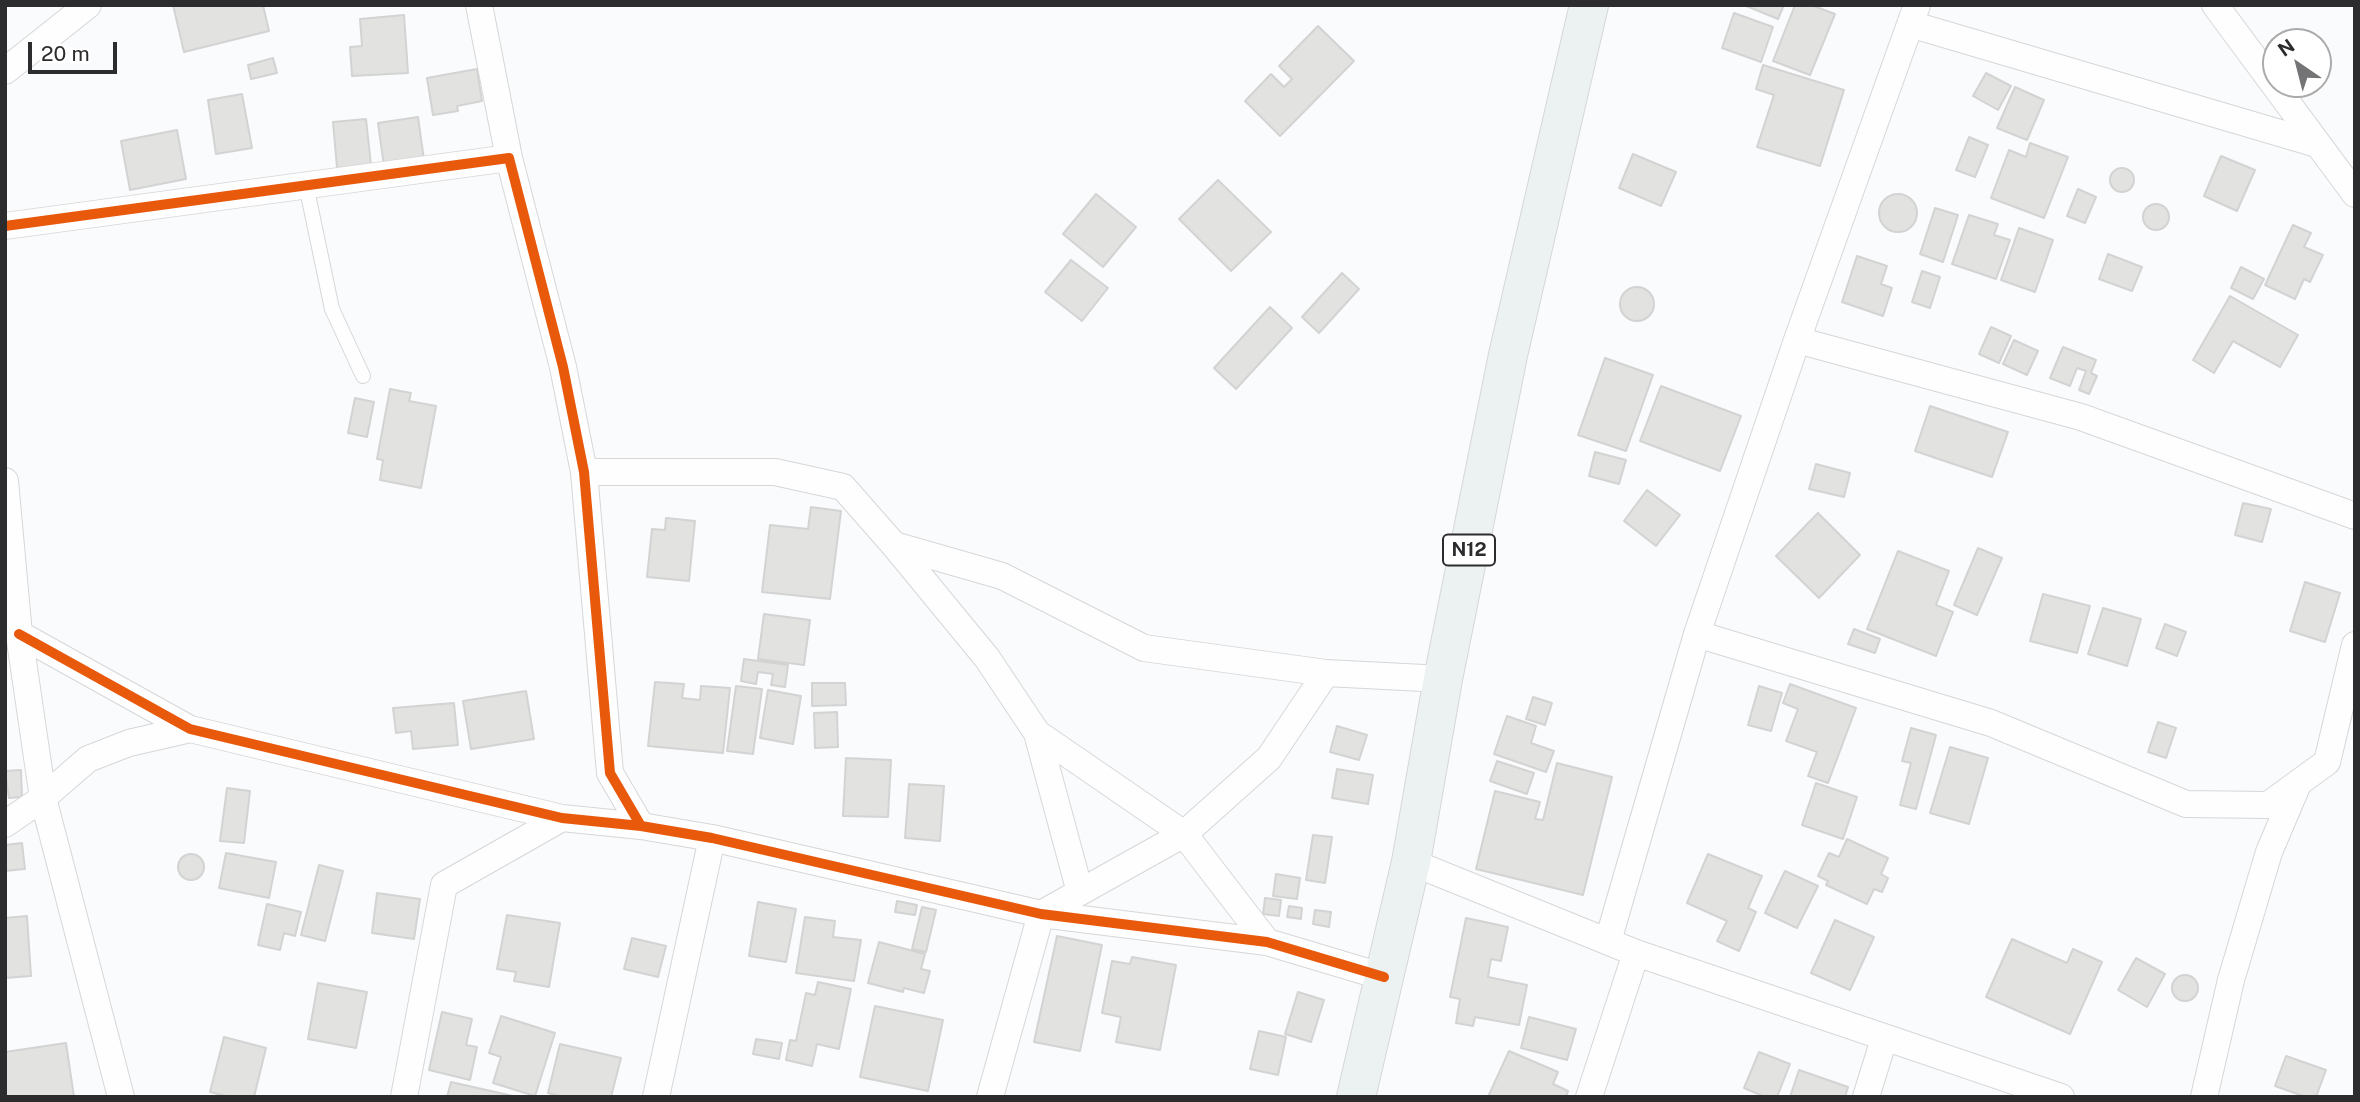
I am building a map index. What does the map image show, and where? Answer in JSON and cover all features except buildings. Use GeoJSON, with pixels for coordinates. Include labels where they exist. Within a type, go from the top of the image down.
{"type":"FeatureCollection","features":[{"type":"Feature","properties":{"kind":"main road","name":"N12"},"geometry":{"type":"LineString","coordinates":[[1356,1097],[1411,862],[1443,679],[1508,355],[1589,5]]}},
{"type":"Feature","properties":{"kind":"street"},"geometry":{"type":"LineString","coordinates":[[5,71],[88,5]]}},
{"type":"Feature","properties":{"kind":"street"},"geometry":{"type":"LineString","coordinates":[[479,5],[509,158],[563,367],[584,472],[610,773],[641,825]]}},
{"type":"Feature","properties":{"kind":"street"},"geometry":{"type":"LineString","coordinates":[[2215,5],[2355,194]]}},
{"type":"Feature","properties":{"kind":"street"},"geometry":{"type":"LineString","coordinates":[[1608,941],[1698,634],[1797,340],[1913,15],[2317,144]]}},
{"type":"Feature","properties":{"kind":"street"},"geometry":{"type":"LineString","coordinates":[[5,226],[509,158]]}},
{"type":"Feature","properties":{"kind":"street"},"geometry":{"type":"LineString","coordinates":[[1797,340],[2081,416],[2355,516]]}},
{"type":"Feature","properties":{"kind":"street"},"geometry":{"type":"LineString","coordinates":[[584,472],[775,472],[843,487],[987,658],[1037,733],[1080,892]]}},
{"type":"Feature","properties":{"kind":"street"},"geometry":{"type":"LineString","coordinates":[[5,481],[19,634],[43,798],[121,1097]]}},
{"type":"Feature","properties":{"kind":"street"},"geometry":{"type":"LineString","coordinates":[[894,545],[1002,576],[1144,648],[1326,673],[1443,679]]}},
{"type":"Feature","properties":{"kind":"street"},"geometry":{"type":"LineString","coordinates":[[19,634],[190,729],[562,818],[641,825],[712,838],[1041,914],[1267,942],[1384,977]]}},
{"type":"Feature","properties":{"kind":"street"},"geometry":{"type":"LineString","coordinates":[[1698,634],[1991,723],[2186,804],[2268,805],[2327,762],[2355,645]]}},
{"type":"Feature","properties":{"kind":"street"},"geometry":{"type":"LineString","coordinates":[[990,1097],[1041,914],[1184,834],[1269,758],[1326,673]]}},
{"type":"Feature","properties":{"kind":"street"},"geometry":{"type":"LineString","coordinates":[[5,824],[43,798],[88,759],[129,743],[190,729]]}},
{"type":"Feature","properties":{"kind":"street"},"geometry":{"type":"LineString","coordinates":[[1037,733],[1184,834],[1267,942]]}},
{"type":"Feature","properties":{"kind":"street"},"geometry":{"type":"LineString","coordinates":[[2204,1097],[2231,980],[2269,852],[2299,782]]}},
{"type":"Feature","properties":{"kind":"street"},"geometry":{"type":"LineString","coordinates":[[404,1097],[444,885],[562,818]]}},
{"type":"Feature","properties":{"kind":"street"},"geometry":{"type":"LineString","coordinates":[[656,1097],[712,838]]}},
{"type":"Feature","properties":{"kind":"street"},"geometry":{"type":"LineString","coordinates":[[1411,862],[1636,953],[2061,1097]]}},
{"type":"Feature","properties":{"kind":"street"},"geometry":{"type":"LineString","coordinates":[[1589,1097],[1636,953]]}},
{"type":"Feature","properties":{"kind":"street"},"geometry":{"type":"LineString","coordinates":[[1866,1097],[1884,1039]]}},
{"type":"Feature","properties":{"kind":"lane"},"geometry":{"type":"LineString","coordinates":[[306,185],[332,309],[363,376]]}},
{"type":"Feature","properties":{"kind":"cycle path"},"geometry":{"type":"LineString","coordinates":[[5,226],[509,158],[563,367],[584,472],[610,773],[641,826]]}},
{"type":"Feature","properties":{"kind":"cycle path"},"geometry":{"type":"LineString","coordinates":[[19,634],[190,729],[562,818],[641,826],[712,838],[1041,914],[1267,942],[1384,977]]}}]}
